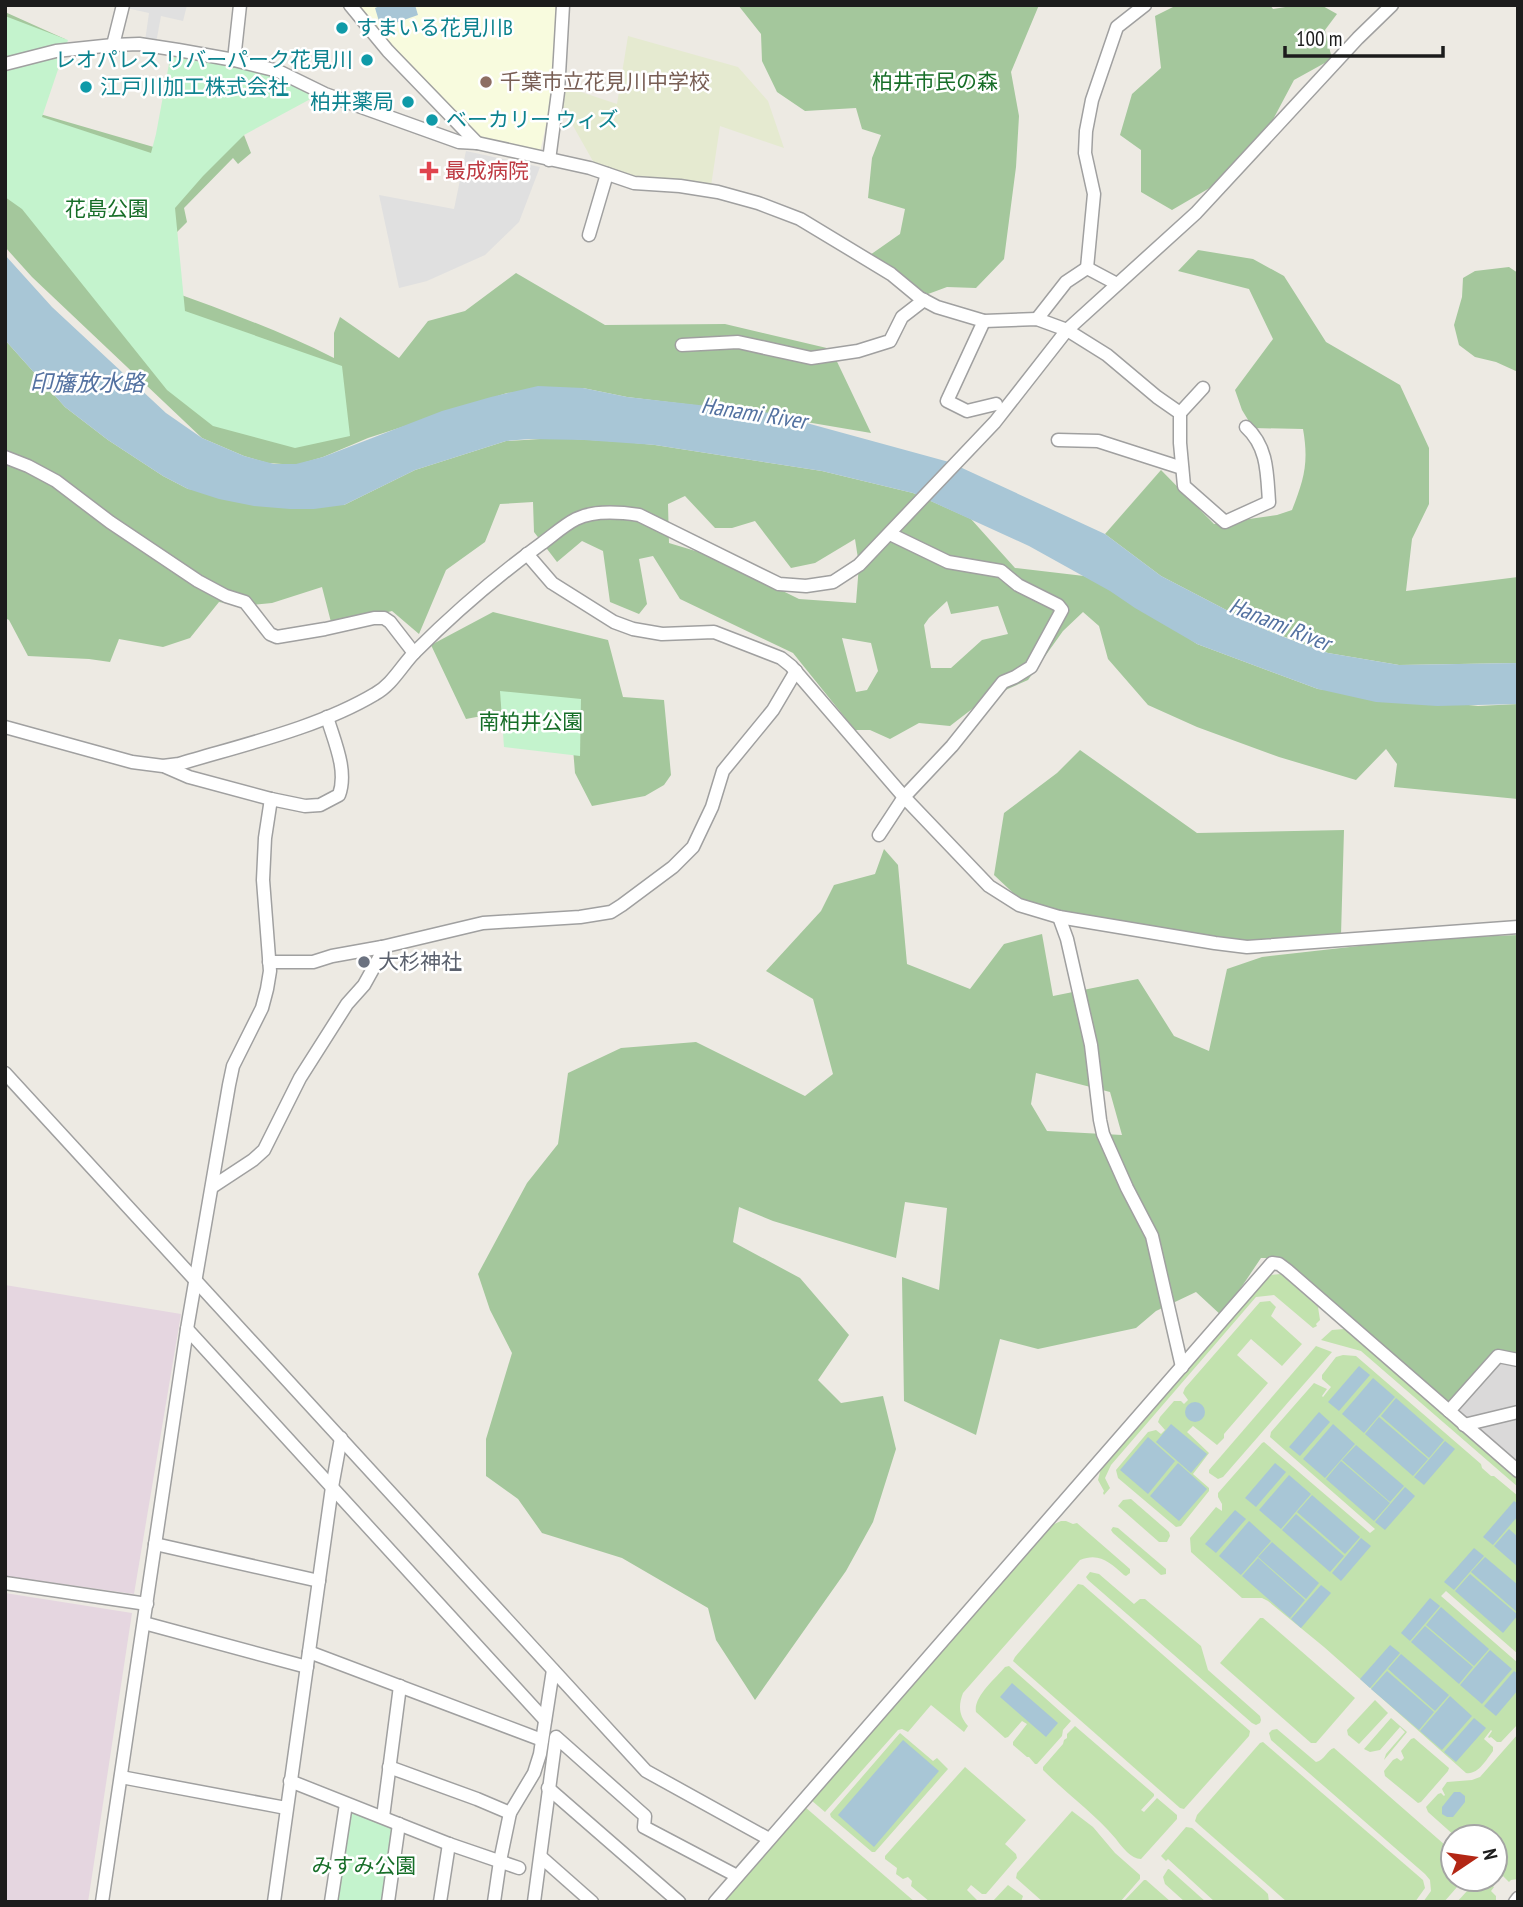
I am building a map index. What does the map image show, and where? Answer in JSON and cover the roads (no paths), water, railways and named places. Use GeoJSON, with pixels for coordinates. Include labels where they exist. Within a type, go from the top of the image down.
{"type":"FeatureCollection","features":[{"type":"Feature","properties":{"kind":"street"},"geometry":{"type":"LineString","coordinates":[[113,46],[123,5]]}},
{"type":"Feature","properties":{"kind":"street"},"geometry":{"type":"LineString","coordinates":[[234,60],[240,5]]}},
{"type":"Feature","properties":{"kind":"street"},"geometry":{"type":"LineString","coordinates":[[350,5],[387,51],[477,143]]}},
{"type":"Feature","properties":{"kind":"street"},"geometry":{"type":"LineString","coordinates":[[549,160],[558,92],[564,5]]}},
{"type":"Feature","properties":{"kind":"street"},"geometry":{"type":"LineString","coordinates":[[1087,268],[1094,194],[1085,153],[1092,100],[1117,27],[1145,5]]}},
{"type":"Feature","properties":{"kind":"street"},"geometry":{"type":"LineString","coordinates":[[163,766],[179,764],[290,731],[376,694],[414,653],[461,610],[527,554],[577,518],[614,512],[639,515],[779,584],[806,586],[833,582],[859,565],[995,422],[1067,330],[1196,213],[1358,38],[1392,5]]}},
{"type":"Feature","properties":{"kind":"street"},"geometry":{"type":"LineString","coordinates":[[5,64],[56,51],[139,44],[234,60],[278,71],[325,94],[459,142],[477,143],[590,168],[634,183],[718,192],[758,203],[800,219],[891,274],[937,307],[984,321],[1037,319],[1067,330],[1107,355],[1180,413]]}},
{"type":"Feature","properties":{"kind":"street"},"geometry":{"type":"LineString","coordinates":[[589,235],[607,174]]}},
{"type":"Feature","properties":{"kind":"street"},"geometry":{"type":"LineString","coordinates":[[1087,268],[1118,284]]}},
{"type":"Feature","properties":{"kind":"street"},"geometry":{"type":"LineString","coordinates":[[1037,319],[1066,282],[1087,268]]}},
{"type":"Feature","properties":{"kind":"street"},"geometry":{"type":"LineString","coordinates":[[682,345],[738,342],[811,358],[858,351],[890,341],[902,317],[924,300]]}},
{"type":"Feature","properties":{"kind":"street"},"geometry":{"type":"LineString","coordinates":[[984,321],[947,401],[967,411],[996,404]]}},
{"type":"Feature","properties":{"kind":"street"},"geometry":{"type":"LineString","coordinates":[[1203,388],[1180,413],[1184,486],[1226,522],[1269,502],[1267,470],[1260,443],[1246,426]]}},
{"type":"Feature","properties":{"kind":"street"},"geometry":{"type":"LineString","coordinates":[[1058,440],[1098,441],[1182,468]]}},
{"type":"Feature","properties":{"kind":"street"},"geometry":{"type":"LineString","coordinates":[[5,457],[56,481],[110,522],[198,581],[226,596],[245,602],[270,634],[277,637],[384,618],[414,653]]}},
{"type":"Feature","properties":{"kind":"street"},"geometry":{"type":"LineString","coordinates":[[878,835],[904,797],[952,746],[1003,682],[1031,667],[1062,610],[1058,605],[1018,585],[1001,571],[948,562],[894,529]]}},
{"type":"Feature","properties":{"kind":"street"},"geometry":{"type":"LineString","coordinates":[[527,554],[552,583],[614,622],[633,629],[662,634],[714,632],[781,658],[796,671],[904,797],[989,886],[1029,909],[1059,917],[1247,947],[1518,927]]}},
{"type":"Feature","properties":{"kind":"street"},"geometry":{"type":"LineString","coordinates":[[269,962],[313,962],[483,923],[580,917],[611,912],[673,867],[692,847],[712,807],[723,771],[773,710],[796,671]]}},
{"type":"Feature","properties":{"kind":"street"},"geometry":{"type":"LineString","coordinates":[[5,727],[132,762],[163,766],[271,799],[305,806],[320,805],[334,799],[340,795],[343,786],[342,769],[327,717]]}},
{"type":"Feature","properties":{"kind":"street"},"geometry":{"type":"LineString","coordinates":[[102,1902],[187,1329],[233,1066],[262,1008],[267,989],[269,962],[263,880],[265,838],[271,799]]}},
{"type":"Feature","properties":{"kind":"street"},"geometry":{"type":"LineString","coordinates":[[1059,917],[1067,939],[1091,1045],[1103,1134],[1152,1236],[1182,1367]]}},
{"type":"Feature","properties":{"kind":"street"},"geometry":{"type":"LineString","coordinates":[[212,1187],[264,1150],[300,1078],[347,1004],[364,985],[382,947]]}},
{"type":"Feature","properties":{"kind":"street"},"geometry":{"type":"LineString","coordinates":[[5,1073],[646,1772],[769,1839]]}},
{"type":"Feature","properties":{"kind":"street"},"geometry":{"type":"LineString","coordinates":[[715,1902],[1272,1263],[1279,1264],[1517,1470]]}},
{"type":"Feature","properties":{"kind":"street"},"geometry":{"type":"LineString","coordinates":[[187,1329],[545,1720]]}},
{"type":"Feature","properties":{"kind":"street"},"geometry":{"type":"LineString","coordinates":[[1448,1411],[1498,1356],[1518,1360]]}},
{"type":"Feature","properties":{"kind":"street"},"geometry":{"type":"LineString","coordinates":[[1464,1424],[1518,1412]]}},
{"type":"Feature","properties":{"kind":"street"},"geometry":{"type":"LineString","coordinates":[[274,1902],[341,1438]]}},
{"type":"Feature","properties":{"kind":"street"},"geometry":{"type":"LineString","coordinates":[[155,1544],[319,1581]]}},
{"type":"Feature","properties":{"kind":"street"},"geometry":{"type":"LineString","coordinates":[[5,1583],[147,1604]]}},
{"type":"Feature","properties":{"kind":"street"},"geometry":{"type":"LineString","coordinates":[[144,1623],[307,1667]]}},
{"type":"Feature","properties":{"kind":"street"},"geometry":{"type":"LineString","coordinates":[[309,1652],[542,1740]]}},
{"type":"Feature","properties":{"kind":"street"},"geometry":{"type":"LineString","coordinates":[[494,1902],[510,1813],[534,1773],[553,1671]]}},
{"type":"Feature","properties":{"kind":"street"},"geometry":{"type":"LineString","coordinates":[[383,1817],[400,1686]]}},
{"type":"Feature","properties":{"kind":"street"},"geometry":{"type":"LineString","coordinates":[[534,1902],[556,1737],[645,1816],[644,1827],[737,1876]]}},
{"type":"Feature","properties":{"kind":"street"},"geometry":{"type":"LineString","coordinates":[[389,1766],[510,1813]]}},
{"type":"Feature","properties":{"kind":"street"},"geometry":{"type":"LineString","coordinates":[[121,1777],[286,1808]]}},
{"type":"Feature","properties":{"kind":"street"},"geometry":{"type":"LineString","coordinates":[[290,1782],[449,1844],[519,1868]]}},
{"type":"Feature","properties":{"kind":"street"},"geometry":{"type":"LineString","coordinates":[[548,1788],[680,1902]]}},
{"type":"Feature","properties":{"kind":"street"},"geometry":{"type":"LineString","coordinates":[[331,1902],[346,1804]]}},
{"type":"Feature","properties":{"kind":"street"},"geometry":{"type":"LineString","coordinates":[[387,1902],[399,1824]]}},
{"type":"Feature","properties":{"kind":"street"},"geometry":{"type":"LineString","coordinates":[[440,1902],[449,1844]]}},
{"type":"Feature","properties":{"kind":"street"},"geometry":{"type":"LineString","coordinates":[[541,1857],[592,1902]]}},
{"type":"Feature","properties":{"kind":"water"},"geometry":{"type":"Polygon","coordinates":[[[382,5],[415,5],[418,15],[381,28],[375,8],[382,5]]]}},
{"type":"Feature","properties":{"kind":"water","name":"印旛放水路"},"geometry":{"type":"Polygon","coordinates":[[[5,255],[52,307],[166,413],[202,438],[244,456],[274,464],[296,464],[323,457],[442,411],[538,386],[583,388],[627,397],[770,413],[949,462],[1105,534],[1161,576],[1259,627],[1328,653],[1399,665],[1518,663],[1518,704],[1437,706],[1376,702],[1318,689],[1197,644],[1029,546],[913,493],[822,471],[655,445],[529,439],[506,441],[415,470],[344,505],[290,509],[219,499],[188,489],[163,476],[108,440],[65,407],[5,340],[5,255]]]}},
{"type":"Feature","properties":{"kind":"water"},"geometry":{"type":"Polygon","coordinates":[[[1359,1366],[1370,1375],[1339,1411],[1328,1402],[1359,1366]]]}},
{"type":"Feature","properties":{"kind":"water"},"geometry":{"type":"Polygon","coordinates":[[[1373,1378],[1395,1397],[1364,1433],[1342,1414],[1373,1378]]]}},
{"type":"Feature","properties":{"kind":"water"},"geometry":{"type":"Polygon","coordinates":[[[1396,1398],[1444,1440],[1429,1458],[1381,1416],[1396,1398]]]}},
{"type":"Feature","properties":{"kind":"water"},"geometry":{"type":"Polygon","coordinates":[[[1195,1402],[1202,1405],[1205,1412],[1202,1419],[1195,1422],[1188,1419],[1185,1412],[1188,1405],[1195,1402]]]}},
{"type":"Feature","properties":{"kind":"water"},"geometry":{"type":"Polygon","coordinates":[[[1319,1412],[1330,1422],[1300,1456],[1289,1447],[1319,1412]]]}},
{"type":"Feature","properties":{"kind":"water"},"geometry":{"type":"Polygon","coordinates":[[[1379,1417],[1428,1459],[1413,1476],[1365,1434],[1379,1417]]]}},
{"type":"Feature","properties":{"kind":"water"},"geometry":{"type":"Polygon","coordinates":[[[1171,1424],[1207,1454],[1191,1473],[1156,1442],[1171,1424]]]}},
{"type":"Feature","properties":{"kind":"water"},"geometry":{"type":"Polygon","coordinates":[[[1333,1424],[1355,1444],[1325,1478],[1303,1459],[1333,1424]]]}},
{"type":"Feature","properties":{"kind":"water"},"geometry":{"type":"Polygon","coordinates":[[[1148,1437],[1175,1461],[1148,1494],[1120,1470],[1148,1437]]]}},
{"type":"Feature","properties":{"kind":"water"},"geometry":{"type":"Polygon","coordinates":[[[1445,1441],[1455,1449],[1424,1485],[1414,1477],[1445,1441]]]}},
{"type":"Feature","properties":{"kind":"water"},"geometry":{"type":"Polygon","coordinates":[[[1356,1445],[1404,1486],[1390,1502],[1342,1460],[1356,1445]]]}},
{"type":"Feature","properties":{"kind":"water"},"geometry":{"type":"Polygon","coordinates":[[[1341,1461],[1390,1503],[1374,1521],[1326,1479],[1341,1461]]]}},
{"type":"Feature","properties":{"kind":"water"},"geometry":{"type":"Polygon","coordinates":[[[1178,1463],[1207,1489],[1179,1521],[1150,1496],[1178,1463]]]}},
{"type":"Feature","properties":{"kind":"water"},"geometry":{"type":"Polygon","coordinates":[[[1275,1463],[1286,1472],[1256,1507],[1245,1498],[1275,1463]]]}},
{"type":"Feature","properties":{"kind":"water"},"geometry":{"type":"Polygon","coordinates":[[[1289,1475],[1311,1494],[1281,1529],[1259,1510],[1289,1475]]]}},
{"type":"Feature","properties":{"kind":"water"},"geometry":{"type":"Polygon","coordinates":[[[1405,1487],[1415,1496],[1385,1530],[1375,1522],[1405,1487]]]}},
{"type":"Feature","properties":{"kind":"water"},"geometry":{"type":"Polygon","coordinates":[[[1312,1495],[1360,1537],[1345,1554],[1297,1512],[1312,1495]]]}},
{"type":"Feature","properties":{"kind":"water"},"geometry":{"type":"Polygon","coordinates":[[[1514,1501],[1518,1504],[1518,1516],[1493,1545],[1483,1537],[1514,1501]]]}},
{"type":"Feature","properties":{"kind":"water"},"geometry":{"type":"Polygon","coordinates":[[[1235,1510],[1246,1519],[1216,1553],[1205,1544],[1235,1510]]]}},
{"type":"Feature","properties":{"kind":"water"},"geometry":{"type":"Polygon","coordinates":[[[1296,1514],[1344,1556],[1330,1572],[1282,1530],[1296,1514]]]}},
{"type":"Feature","properties":{"kind":"water"},"geometry":{"type":"Polygon","coordinates":[[[1249,1521],[1271,1541],[1241,1575],[1219,1556],[1249,1521]]]}},
{"type":"Feature","properties":{"kind":"water"},"geometry":{"type":"Polygon","coordinates":[[[1509,1529],[1518,1537],[1518,1567],[1494,1546],[1509,1529]]]}},
{"type":"Feature","properties":{"kind":"water"},"geometry":{"type":"Polygon","coordinates":[[[1361,1538],[1371,1546],[1341,1581],[1332,1573],[1361,1538]]]}},
{"type":"Feature","properties":{"kind":"water"},"geometry":{"type":"Polygon","coordinates":[[[1272,1542],[1319,1583],[1306,1599],[1258,1557],[1272,1542]]]}},
{"type":"Feature","properties":{"kind":"water"},"geometry":{"type":"Polygon","coordinates":[[[1474,1548],[1484,1556],[1454,1590],[1444,1582],[1474,1548]]]}},
{"type":"Feature","properties":{"kind":"water"},"geometry":{"type":"Polygon","coordinates":[[[1485,1557],[1518,1585],[1518,1613],[1471,1572],[1485,1557]]]}},
{"type":"Feature","properties":{"kind":"water"},"geometry":{"type":"Polygon","coordinates":[[[1258,1558],[1305,1600],[1290,1618],[1242,1576],[1258,1558]]]}},
{"type":"Feature","properties":{"kind":"water"},"geometry":{"type":"Polygon","coordinates":[[[1470,1574],[1518,1615],[1503,1633],[1455,1591],[1470,1574]]]}},
{"type":"Feature","properties":{"kind":"water"},"geometry":{"type":"Polygon","coordinates":[[[1321,1585],[1331,1593],[1301,1628],[1291,1619],[1321,1585]]]}},
{"type":"Feature","properties":{"kind":"water"},"geometry":{"type":"Polygon","coordinates":[[[1430,1598],[1440,1606],[1410,1641],[1401,1633],[1430,1598]]]}},
{"type":"Feature","properties":{"kind":"water"},"geometry":{"type":"Polygon","coordinates":[[[1441,1607],[1489,1649],[1474,1666],[1426,1625],[1441,1607]]]}},
{"type":"Feature","properties":{"kind":"water"},"geometry":{"type":"Polygon","coordinates":[[[1425,1626],[1473,1667],[1459,1684],[1411,1642],[1425,1626]]]}},
{"type":"Feature","properties":{"kind":"water"},"geometry":{"type":"Polygon","coordinates":[[[1390,1645],[1400,1653],[1370,1688],[1360,1679],[1390,1645]]]}},
{"type":"Feature","properties":{"kind":"water"},"geometry":{"type":"Polygon","coordinates":[[[1490,1650],[1512,1669],[1482,1704],[1460,1685],[1490,1650]]]}},
{"type":"Feature","properties":{"kind":"water"},"geometry":{"type":"Polygon","coordinates":[[[1401,1654],[1449,1695],[1435,1711],[1388,1669],[1401,1654]]]}},
{"type":"Feature","properties":{"kind":"water"},"geometry":{"type":"Polygon","coordinates":[[[1387,1671],[1434,1712],[1419,1730],[1371,1689],[1387,1671]]]}},
{"type":"Feature","properties":{"kind":"water"},"geometry":{"type":"Polygon","coordinates":[[[1514,1671],[1518,1674],[1518,1690],[1496,1716],[1484,1706],[1514,1671]]]}},
{"type":"Feature","properties":{"kind":"water"},"geometry":{"type":"Polygon","coordinates":[[[1012,1683],[1058,1723],[1046,1737],[1000,1697],[1012,1683]]]}},
{"type":"Feature","properties":{"kind":"water"},"geometry":{"type":"Polygon","coordinates":[[[1450,1696],[1472,1716],[1442,1750],[1420,1731],[1450,1696]]]}},
{"type":"Feature","properties":{"kind":"water"},"geometry":{"type":"Polygon","coordinates":[[[1474,1718],[1486,1728],[1456,1762],[1444,1752],[1474,1718]]]}},
{"type":"Feature","properties":{"kind":"water"},"geometry":{"type":"Polygon","coordinates":[[[903,1740],[939,1771],[874,1847],[838,1815],[903,1740]]]}},
{"type":"Feature","properties":{"kind":"water"},"geometry":{"type":"Polygon","coordinates":[[[1454,1792],[1465,1796],[1465,1802],[1453,1817],[1447,1817],[1442,1814],[1442,1807],[1454,1792]]]}},
{"type":"Feature","properties":{"kind":"place","name":"すまいる花見川B"},"geometry":{"type":"Point","coordinates":[342,28]}},
{"type":"Feature","properties":{"kind":"place","name":"レオパレス リバーパーク花見川"},"geometry":{"type":"Point","coordinates":[367,60]}},
{"type":"Feature","properties":{"kind":"place","name":"千葉市立花見川中学校"},"geometry":{"type":"Point","coordinates":[486,82]}},
{"type":"Feature","properties":{"kind":"place","name":"江戸川加工株式会社"},"geometry":{"type":"Point","coordinates":[86,87]}},
{"type":"Feature","properties":{"kind":"place","name":"柏井薬局"},"geometry":{"type":"Point","coordinates":[408,102]}},
{"type":"Feature","properties":{"kind":"place","name":"ベーカリー ウィズ"},"geometry":{"type":"Point","coordinates":[432,120]}},
{"type":"Feature","properties":{"kind":"place","name":"最成病院"},"geometry":{"type":"Point","coordinates":[429,171]}},
{"type":"Feature","properties":{"kind":"place","name":"大杉神社"},"geometry":{"type":"Point","coordinates":[364,962]}},
{"type":"Feature","properties":{"kind":"park label","name":"柏井市民の森"},"geometry":{"type":"Point","coordinates":[935,82]}},
{"type":"Feature","properties":{"kind":"park label","name":"花島公園"},"geometry":{"type":"Point","coordinates":[107,209]}},
{"type":"Feature","properties":{"kind":"park label","name":"南柏井公園"},"geometry":{"type":"Point","coordinates":[531,722]}},
{"type":"Feature","properties":{"kind":"park label","name":"みすみ公園"},"geometry":{"type":"Point","coordinates":[364,1866]}},
{"type":"Feature","properties":{"kind":"water label","name":"Hanami River"},"geometry":{"type":"Point","coordinates":[754,413]}},
{"type":"Feature","properties":{"kind":"water label","name":"Hanami River"},"geometry":{"type":"Point","coordinates":[1280,624]}}]}
